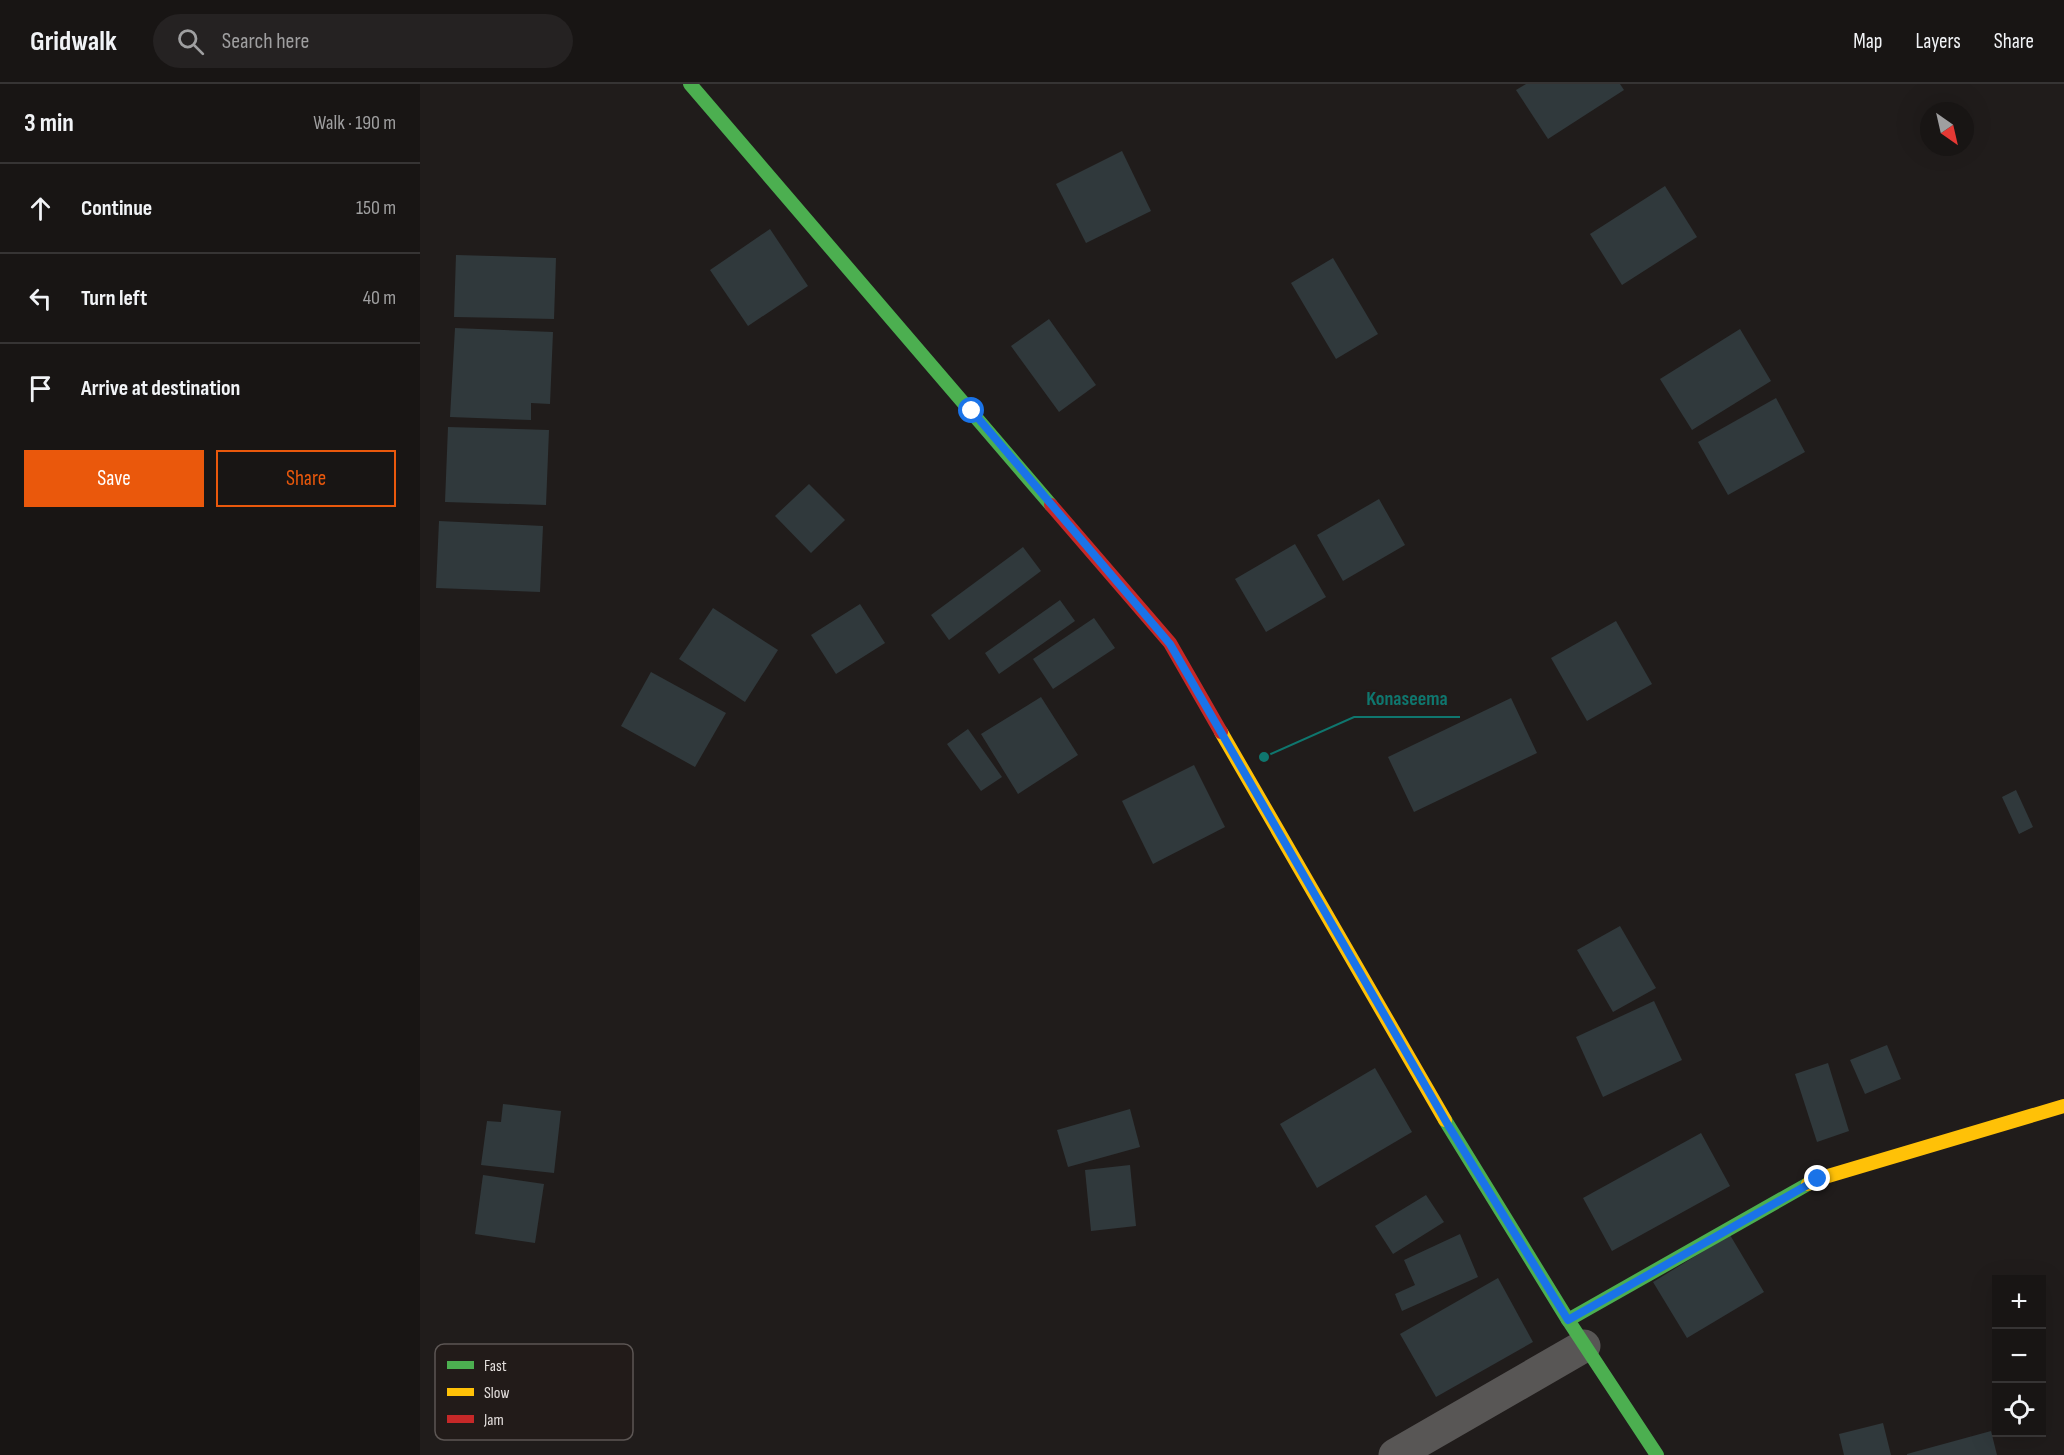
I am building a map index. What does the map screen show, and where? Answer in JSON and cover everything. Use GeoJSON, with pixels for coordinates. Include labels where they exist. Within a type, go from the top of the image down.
{"type":"FeatureCollection","features":[{"type":"Feature","properties":{"kind":"main road"},"geometry":{"type":"LineString","coordinates":[[690,84],[1170,644],[1448,1125],[1576,1333],[1657,1455]]}},
{"type":"Feature","properties":{"kind":"main road"},"geometry":{"type":"LineString","coordinates":[[1576,1333],[1818,1179],[2064,1107]]}},
{"type":"Feature","properties":{"kind":"street"},"geometry":{"type":"LineString","coordinates":[[1395,1455],[1576,1333]]}},
{"type":"Feature","properties":{"kind":"building"},"geometry":{"type":"Polygon","coordinates":[[[1526,84],[1620,84],[1624,90],[1548,139],[1516,90],[1526,84]]]}},
{"type":"Feature","properties":{"kind":"building"},"geometry":{"type":"Polygon","coordinates":[[[1122,151],[1151,211],[1086,243],[1056,184],[1122,151]]]}},
{"type":"Feature","properties":{"kind":"building"},"geometry":{"type":"Polygon","coordinates":[[[1665,186],[1697,237],[1622,285],[1590,234],[1665,186]]]}},
{"type":"Feature","properties":{"kind":"building"},"geometry":{"type":"Polygon","coordinates":[[[770,229],[808,286],[748,326],[710,270],[770,229]]]}},
{"type":"Feature","properties":{"kind":"building"},"geometry":{"type":"Polygon","coordinates":[[[456,255],[556,258],[554,319],[454,317],[456,255]]]}},
{"type":"Feature","properties":{"kind":"building"},"geometry":{"type":"Polygon","coordinates":[[[1333,258],[1378,334],[1336,359],[1291,283],[1333,258]]]}},
{"type":"Feature","properties":{"kind":"building"},"geometry":{"type":"Polygon","coordinates":[[[1049,319],[1096,385],[1059,412],[1011,346],[1049,319]]]}},
{"type":"Feature","properties":{"kind":"building"},"geometry":{"type":"Polygon","coordinates":[[[455,328],[553,332],[550,404],[531,403],[531,420],[450,417],[455,328]]]}},
{"type":"Feature","properties":{"kind":"building"},"geometry":{"type":"Polygon","coordinates":[[[1740,329],[1771,381],[1692,430],[1660,379],[1740,329]]]}},
{"type":"Feature","properties":{"kind":"building"},"geometry":{"type":"Polygon","coordinates":[[[1776,398],[1805,452],[1728,495],[1698,442],[1776,398]]]}},
{"type":"Feature","properties":{"kind":"building"},"geometry":{"type":"Polygon","coordinates":[[[448,427],[549,430],[546,505],[445,502],[448,427]]]}},
{"type":"Feature","properties":{"kind":"building"},"geometry":{"type":"Polygon","coordinates":[[[809,484],[845,520],[811,553],[775,516],[809,484]]]}},
{"type":"Feature","properties":{"kind":"building"},"geometry":{"type":"Polygon","coordinates":[[[1379,499],[1405,545],[1343,581],[1317,535],[1379,499]]]}},
{"type":"Feature","properties":{"kind":"building"},"geometry":{"type":"Polygon","coordinates":[[[439,521],[543,526],[540,592],[436,588],[439,521]]]}},
{"type":"Feature","properties":{"kind":"building"},"geometry":{"type":"Polygon","coordinates":[[[1295,544],[1326,597],[1266,632],[1235,579],[1295,544]]]}},
{"type":"Feature","properties":{"kind":"building"},"geometry":{"type":"Polygon","coordinates":[[[1023,547],[1041,571],[949,640],[931,615],[1023,547]]]}},
{"type":"Feature","properties":{"kind":"building"},"geometry":{"type":"Polygon","coordinates":[[[1060,600],[1075,621],[999,674],[985,653],[1060,600]]]}},
{"type":"Feature","properties":{"kind":"building"},"geometry":{"type":"Polygon","coordinates":[[[860,604],[885,643],[836,674],[811,635],[860,604]]]}},
{"type":"Feature","properties":{"kind":"building"},"geometry":{"type":"Polygon","coordinates":[[[713,608],[778,650],[745,702],[679,659],[713,608]]]}},
{"type":"Feature","properties":{"kind":"building"},"geometry":{"type":"Polygon","coordinates":[[[1094,618],[1115,648],[1053,689],[1033,659],[1094,618]]]}},
{"type":"Feature","properties":{"kind":"building"},"geometry":{"type":"Polygon","coordinates":[[[1616,621],[1652,684],[1587,721],[1551,658],[1616,621]]]}},
{"type":"Feature","properties":{"kind":"building"},"geometry":{"type":"Polygon","coordinates":[[[651,672],[726,713],[695,767],[621,726],[651,672]]]}},
{"type":"Feature","properties":{"kind":"building"},"geometry":{"type":"Polygon","coordinates":[[[1041,697],[1078,755],[1018,794],[981,734],[1041,697]]]}},
{"type":"Feature","properties":{"kind":"building"},"geometry":{"type":"Polygon","coordinates":[[[1511,698],[1537,753],[1414,812],[1388,757],[1511,698]]]}},
{"type":"Feature","properties":{"kind":"building"},"geometry":{"type":"Polygon","coordinates":[[[968,729],[1002,777],[981,791],[947,744],[968,729]]]}},
{"type":"Feature","properties":{"kind":"building"},"geometry":{"type":"Polygon","coordinates":[[[1194,765],[1225,827],[1153,864],[1122,801],[1194,765]]]}},
{"type":"Feature","properties":{"kind":"building"},"geometry":{"type":"Polygon","coordinates":[[[2016,790],[2033,827],[2019,834],[2002,797],[2016,790]]]}},
{"type":"Feature","properties":{"kind":"building"},"geometry":{"type":"Polygon","coordinates":[[[1620,926],[1656,988],[1613,1012],[1577,950],[1620,926]]]}},
{"type":"Feature","properties":{"kind":"building"},"geometry":{"type":"Polygon","coordinates":[[[1654,1001],[1682,1060],[1603,1097],[1576,1037],[1654,1001]]]}},
{"type":"Feature","properties":{"kind":"building"},"geometry":{"type":"Polygon","coordinates":[[[1887,1045],[1901,1079],[1865,1094],[1850,1060],[1887,1045]]]}},
{"type":"Feature","properties":{"kind":"building"},"geometry":{"type":"Polygon","coordinates":[[[1828,1063],[1849,1131],[1817,1142],[1795,1074],[1828,1063]]]}},
{"type":"Feature","properties":{"kind":"building"},"geometry":{"type":"Polygon","coordinates":[[[1375,1068],[1412,1132],[1317,1188],[1280,1124],[1375,1068]]]}},
{"type":"Feature","properties":{"kind":"building"},"geometry":{"type":"Polygon","coordinates":[[[503,1104],[561,1111],[554,1173],[481,1165],[487,1121],[501,1122],[503,1104]]]}},
{"type":"Feature","properties":{"kind":"building"},"geometry":{"type":"Polygon","coordinates":[[[1130,1109],[1140,1147],[1068,1167],[1057,1130],[1130,1109]]]}},
{"type":"Feature","properties":{"kind":"building"},"geometry":{"type":"Polygon","coordinates":[[[1701,1133],[1730,1186],[1612,1251],[1583,1198],[1701,1133]]]}},
{"type":"Feature","properties":{"kind":"building"},"geometry":{"type":"Polygon","coordinates":[[[1130,1165],[1136,1226],[1091,1231],[1085,1170],[1130,1165]]]}},
{"type":"Feature","properties":{"kind":"building"},"geometry":{"type":"Polygon","coordinates":[[[483,1175],[544,1184],[535,1243],[475,1234],[483,1175]]]}},
{"type":"Feature","properties":{"kind":"building"},"geometry":{"type":"Polygon","coordinates":[[[1426,1195],[1444,1222],[1393,1254],[1375,1226],[1426,1195]]]}},
{"type":"Feature","properties":{"kind":"building"},"geometry":{"type":"Polygon","coordinates":[[[1460,1234],[1478,1277],[1402,1311],[1395,1294],[1415,1285],[1404,1260],[1460,1234]]]}},
{"type":"Feature","properties":{"kind":"building"},"geometry":{"type":"Polygon","coordinates":[[[1730,1235],[1764,1292],[1687,1338],[1653,1282],[1730,1235]]]}},
{"type":"Feature","properties":{"kind":"building"},"geometry":{"type":"Polygon","coordinates":[[[1498,1278],[1533,1342],[1436,1397],[1400,1334],[1498,1278]]]}},
{"type":"Feature","properties":{"kind":"building"},"geometry":{"type":"Polygon","coordinates":[[[1883,1423],[1891,1455],[1844,1455],[1839,1434],[1883,1423]]]}},
{"type":"Feature","properties":{"kind":"building"},"geometry":{"type":"Polygon","coordinates":[[[1991,1431],[1997,1455],[1907,1455],[1991,1431]]]}},
{"type":"Feature","properties":{"kind":"traffic: fast"},"geometry":{"type":"LineString","coordinates":[[690,84],[1051,505]]}},
{"type":"Feature","properties":{"kind":"traffic: fast"},"geometry":{"type":"LineString","coordinates":[[1445,1120],[1568,1320],[1657,1455]]}},
{"type":"Feature","properties":{"kind":"traffic: fast"},"geometry":{"type":"LineString","coordinates":[[1568,1320],[1808,1184]]}},
{"type":"Feature","properties":{"kind":"traffic: slow"},"geometry":{"type":"LineString","coordinates":[[1221,732],[1445,1120]]}},
{"type":"Feature","properties":{"kind":"traffic: slow"},"geometry":{"type":"LineString","coordinates":[[1808,1184],[1818,1179],[2064,1106]]}},
{"type":"Feature","properties":{"kind":"traffic: jam"},"geometry":{"type":"LineString","coordinates":[[1051,505],[1170,643],[1221,732]]}},
{"type":"Feature","properties":{"kind":"place","name":"Konaseema"},"geometry":{"type":"Point","coordinates":[1264,757]}},
{"type":"Feature","properties":{"kind":"route"},"geometry":{"type":"LineString","coordinates":[[972,411],[1170,644],[1448,1125],[1568,1320],[1818,1179]]}}]}
